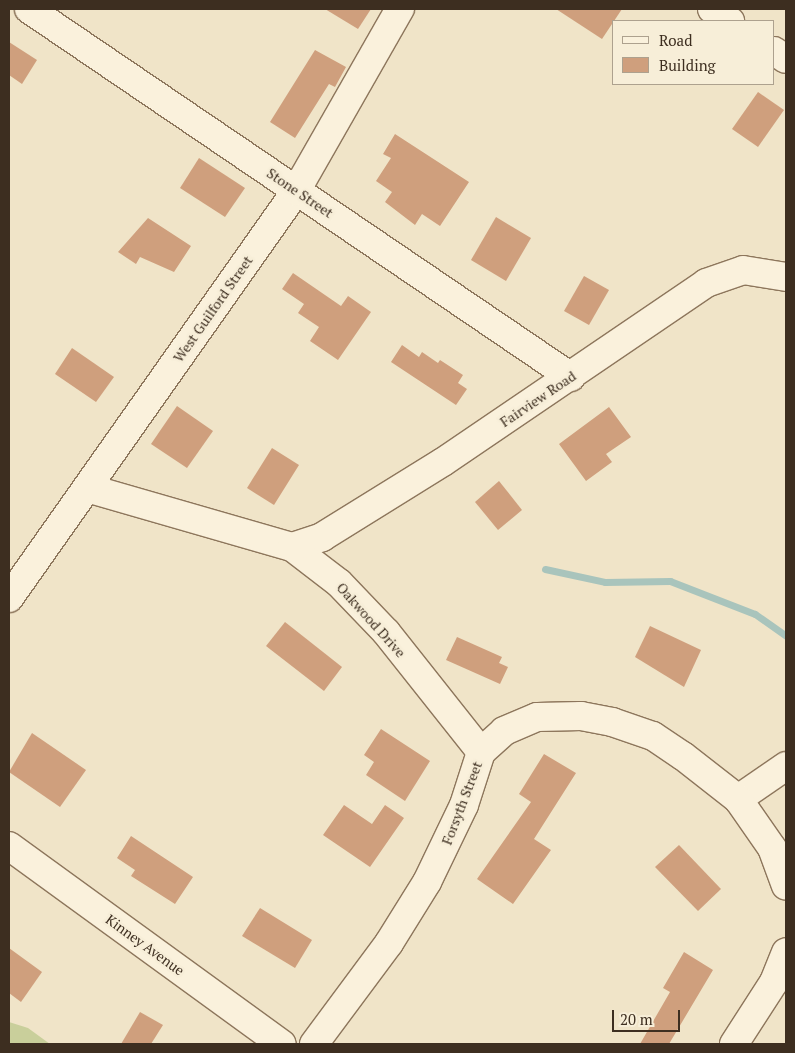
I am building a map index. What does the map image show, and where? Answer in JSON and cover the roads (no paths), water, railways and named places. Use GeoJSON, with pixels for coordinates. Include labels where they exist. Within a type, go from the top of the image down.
{"type":"FeatureCollection","features":[{"type":"Feature","properties":{"kind":"street","name":"Stone Street"},"geometry":{"type":"LineString","coordinates":[[30,9],[571,376]]}},
{"type":"Feature","properties":{"kind":"street","name":"West Guilford Street"},"geometry":{"type":"LineString","coordinates":[[9,598],[296,191],[400,9]]}},
{"type":"Feature","properties":{"kind":"street"},"geometry":{"type":"LineString","coordinates":[[712,9],[728,20]]}},
{"type":"Feature","properties":{"kind":"street"},"geometry":{"type":"LineString","coordinates":[[775,52],[786,59]]}},
{"type":"Feature","properties":{"kind":"street","name":"Fairview Road"},"geometry":{"type":"LineString","coordinates":[[292,547],[322,537],[435,467],[725,274],[761,270],[786,277]]}},
{"type":"Feature","properties":{"kind":"street","name":"Oakwood Drive"},"geometry":{"type":"LineString","coordinates":[[87,488],[292,547],[340,582],[386,632],[481,752]]}},
{"type":"Feature","properties":{"kind":"street","name":"Forsyth Street"},"geometry":{"type":"LineString","coordinates":[[314,1044],[389,943],[427,882],[458,820],[481,752],[504,731],[537,716],[581,716],[653,736],[738,799],[772,848],[786,886]]}},
{"type":"Feature","properties":{"kind":"street"},"geometry":{"type":"LineString","coordinates":[[738,799],[786,766]]}},
{"type":"Feature","properties":{"kind":"street","name":"Kinney Avenue"},"geometry":{"type":"LineString","coordinates":[[9,846],[282,1044]]}},
{"type":"Feature","properties":{"kind":"street"},"geometry":{"type":"LineString","coordinates":[[734,1044],[774,982],[786,952]]}},
{"type":"Feature","properties":{"kind":"waterway"},"geometry":{"type":"LineString","coordinates":[[545,569],[605,582],[670,581],[755,614],[786,636]]}}]}
